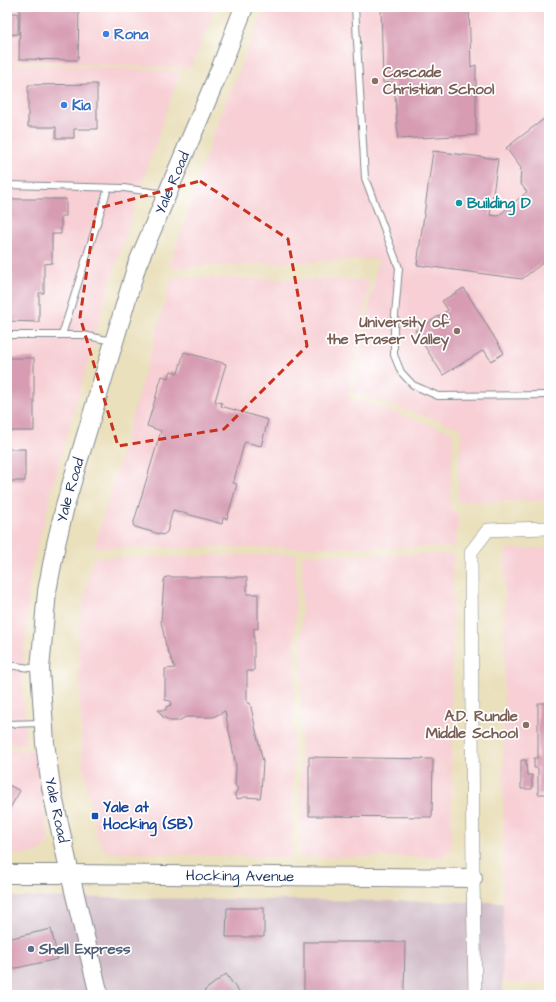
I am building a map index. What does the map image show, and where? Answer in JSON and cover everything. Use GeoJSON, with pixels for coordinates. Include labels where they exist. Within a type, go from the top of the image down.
{"type":"FeatureCollection","features":[{"type":"Feature","properties":{"kind":"main road","name":"Yale Road"},"geometry":{"type":"LineString","coordinates":[[99,995],[51,787],[45,743],[40,669],[47,591],[66,502],[137,265],[221,67],[244,7]]}},
{"type":"Feature","properties":{"kind":"main road","name":"Hocking Avenue"},"geometry":{"type":"LineString","coordinates":[[7,874],[473,878]]}},
{"type":"Feature","properties":{"kind":"street"},"geometry":{"type":"LineString","coordinates":[[475,995],[471,552],[488,530],[512,528],[549,528]]}},
{"type":"Feature","properties":{"kind":"lane"},"geometry":{"type":"LineString","coordinates":[[354,7],[365,178],[399,268],[394,327],[394,355],[400,372],[414,384],[438,396],[549,396]]}},
{"type":"Feature","properties":{"kind":"lane"},"geometry":{"type":"LineString","coordinates":[[7,185],[124,188],[167,194]]}},
{"type":"Feature","properties":{"kind":"lane"},"geometry":{"type":"LineString","coordinates":[[62,335],[108,188]]}},
{"type":"Feature","properties":{"kind":"lane"},"geometry":{"type":"LineString","coordinates":[[7,335],[83,335],[114,342]]}},
{"type":"Feature","properties":{"kind":"lane"},"geometry":{"type":"LineString","coordinates":[[7,665],[40,669]]}},
{"type":"Feature","properties":{"kind":"lane"},"geometry":{"type":"LineString","coordinates":[[7,724],[44,723]]}},
{"type":"Feature","properties":{"kind":"highlighted area"},"geometry":{"type":"Polygon","coordinates":[[[200,181],[288,239],[307,346],[224,429],[118,446],[80,317],[96,209],[200,181]]]}},
{"type":"Feature","properties":{"kind":"shaded area","name":"Rona"},"geometry":{"type":"Polygon","coordinates":[[[7,7],[215,7],[191,68],[7,61],[7,7]]]}},
{"type":"Feature","properties":{"kind":"shaded area","name":"University of the Fraser Valley"},"geometry":{"type":"Polygon","coordinates":[[[265,7],[549,7],[549,501],[457,502],[461,428],[353,393],[378,259],[169,268],[216,126],[265,7]]]}},
{"type":"Feature","properties":{"kind":"shaded area"},"geometry":{"type":"Polygon","coordinates":[[[7,64],[180,71],[115,267],[59,463],[30,577],[22,679],[26,745],[7,746],[7,64]]]}},
{"type":"Feature","properties":{"kind":"shaded area"},"geometry":{"type":"Polygon","coordinates":[[[172,277],[370,280],[348,397],[453,432],[450,508],[459,515],[454,547],[94,548],[172,277]]]}},
{"type":"Feature","properties":{"kind":"shaded area","name":"A.D. Rundle Middle School"},"geometry":{"type":"Polygon","coordinates":[[[549,548],[549,983],[502,983],[505,549],[549,548]]]}},
{"type":"Feature","properties":{"kind":"shaded area"},"geometry":{"type":"Polygon","coordinates":[[[296,554],[292,858],[106,852],[97,838],[82,761],[78,628],[93,558],[296,554]]]}},
{"type":"Feature","properties":{"kind":"shaded area"},"geometry":{"type":"Polygon","coordinates":[[[453,554],[451,848],[442,857],[300,857],[302,555],[453,554]]]}},
{"type":"Feature","properties":{"kind":"shaded area"},"geometry":{"type":"Polygon","coordinates":[[[7,750],[34,750],[49,838],[44,848],[36,854],[7,855],[7,750]]]}},
{"type":"Feature","properties":{"kind":"shaded area"},"geometry":{"type":"Polygon","coordinates":[[[7,897],[503,902],[502,983],[504,995],[7,995],[7,897]]]}},
{"type":"Feature","properties":{"kind":"building"},"geometry":{"type":"Polygon","coordinates":[[[20,7],[79,7],[78,60],[19,59],[20,7]]]}},
{"type":"Feature","properties":{"kind":"building"},"geometry":{"type":"Polygon","coordinates":[[[381,7],[469,7],[471,67],[476,65],[476,135],[398,139],[394,82],[383,83],[381,7]]]}},
{"type":"Feature","properties":{"kind":"building"},"geometry":{"type":"Polygon","coordinates":[[[7,13],[18,13],[18,34],[7,35],[7,13]]]}},
{"type":"Feature","properties":{"kind":"building"},"geometry":{"type":"Polygon","coordinates":[[[97,84],[97,129],[74,129],[74,138],[56,138],[56,127],[28,127],[28,85],[97,84]]]}},
{"type":"Feature","properties":{"kind":"building","name":"Building D"},"geometry":{"type":"Polygon","coordinates":[[[549,115],[549,258],[522,279],[417,265],[433,151],[498,159],[490,215],[498,216],[527,192],[520,183],[521,168],[506,148],[549,115]]]}},
{"type":"Feature","properties":{"kind":"building"},"geometry":{"type":"Polygon","coordinates":[[[7,199],[66,199],[66,216],[61,216],[61,234],[52,234],[52,263],[44,264],[44,293],[39,293],[39,322],[7,321],[7,199]]]}},
{"type":"Feature","properties":{"kind":"building"},"geometry":{"type":"Polygon","coordinates":[[[464,288],[504,353],[491,361],[484,350],[443,375],[415,331],[448,310],[442,301],[464,288]]]}},
{"type":"Feature","properties":{"kind":"building"},"geometry":{"type":"Polygon","coordinates":[[[184,352],[226,364],[215,401],[222,403],[221,406],[268,420],[261,446],[245,442],[244,444],[233,483],[237,484],[227,519],[223,518],[222,524],[173,510],[167,532],[163,535],[135,527],[133,525],[161,431],[147,426],[162,376],[168,378],[171,371],[178,373],[184,352]]]}},
{"type":"Feature","properties":{"kind":"building"},"geometry":{"type":"Polygon","coordinates":[[[7,358],[34,358],[34,431],[7,431],[7,358]]]}},
{"type":"Feature","properties":{"kind":"building"},"geometry":{"type":"Polygon","coordinates":[[[7,449],[25,449],[25,481],[7,481],[7,449]]]}},
{"type":"Feature","properties":{"kind":"building"},"geometry":{"type":"Polygon","coordinates":[[[166,577],[246,577],[247,594],[258,594],[258,629],[254,628],[254,671],[247,671],[247,703],[250,703],[263,762],[260,798],[245,797],[238,799],[235,797],[238,789],[235,785],[236,766],[225,711],[213,717],[186,717],[178,721],[171,721],[163,717],[158,710],[166,710],[166,707],[171,705],[171,701],[165,700],[165,669],[175,668],[166,646],[161,621],[164,580],[166,577]]]}},
{"type":"Feature","properties":{"kind":"building"},"geometry":{"type":"Polygon","coordinates":[[[538,703],[549,703],[549,794],[538,794],[538,768],[534,768],[534,758],[538,758],[538,703]]]}},
{"type":"Feature","properties":{"kind":"building"},"geometry":{"type":"Polygon","coordinates":[[[309,757],[433,759],[432,817],[309,816],[309,757]]]}},
{"type":"Feature","properties":{"kind":"building"},"geometry":{"type":"Polygon","coordinates":[[[521,760],[526,760],[527,775],[532,775],[532,789],[521,789],[521,760]]]}},
{"type":"Feature","properties":{"kind":"building"},"geometry":{"type":"Polygon","coordinates":[[[7,784],[20,791],[7,813],[7,784]]]}},
{"type":"Feature","properties":{"kind":"building"},"geometry":{"type":"Polygon","coordinates":[[[227,908],[264,908],[264,937],[226,937],[227,908]]]}},
{"type":"Feature","properties":{"kind":"building","name":"Shell Express"},"geometry":{"type":"Polygon","coordinates":[[[51,929],[58,959],[7,970],[7,939],[51,929]]]}},
{"type":"Feature","properties":{"kind":"building"},"geometry":{"type":"Polygon","coordinates":[[[304,942],[405,942],[404,994],[347,993],[347,995],[304,995],[304,942]]]}},
{"type":"Feature","properties":{"kind":"building"},"geometry":{"type":"Polygon","coordinates":[[[226,974],[241,995],[207,995],[204,991],[226,974]]]}},
{"type":"Feature","properties":{"kind":"place","name":"Rona"},"geometry":{"type":"Point","coordinates":[106,34]}},
{"type":"Feature","properties":{"kind":"place","name":"Cascade Christian School"},"geometry":{"type":"Point","coordinates":[375,81]}},
{"type":"Feature","properties":{"kind":"place","name":"Kia"},"geometry":{"type":"Point","coordinates":[64,105]}},
{"type":"Feature","properties":{"kind":"place","name":"Building D"},"geometry":{"type":"Point","coordinates":[459,203]}},
{"type":"Feature","properties":{"kind":"place","name":"University of the Fraser Valley"},"geometry":{"type":"Point","coordinates":[457,331]}},
{"type":"Feature","properties":{"kind":"place","name":"A.D. Rundle Middle School"},"geometry":{"type":"Point","coordinates":[526,725]}},
{"type":"Feature","properties":{"kind":"place","name":"Yale at Hocking (SB)"},"geometry":{"type":"Point","coordinates":[95,816]}},
{"type":"Feature","properties":{"kind":"place","name":"Shell Express"},"geometry":{"type":"Point","coordinates":[31,949]}}]}
